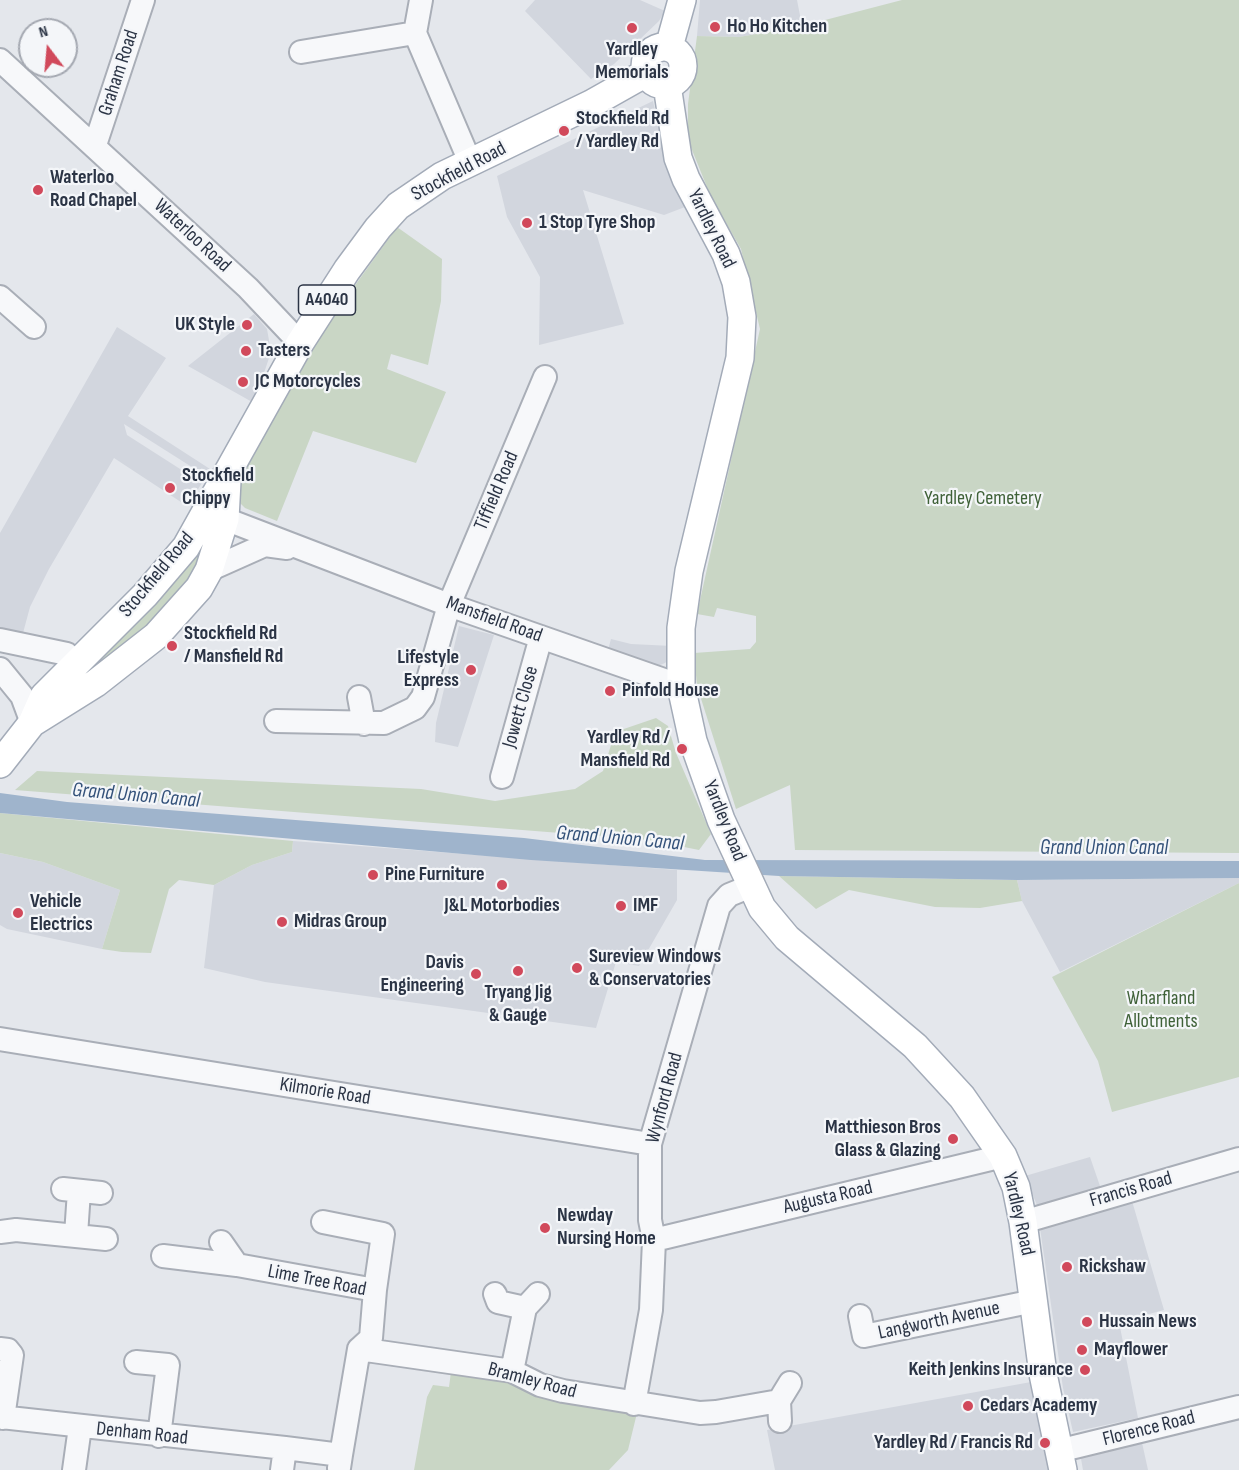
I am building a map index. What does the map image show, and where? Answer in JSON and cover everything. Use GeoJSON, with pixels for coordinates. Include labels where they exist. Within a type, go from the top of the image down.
{"type":"FeatureCollection","features":[{"type":"Feature","properties":{"kind":"main road","name":"A4040"},"geometry":{"type":"LineString","coordinates":[[656,79],[676,81],[683,66],[681,57],[669,47],[682,0]]}},
{"type":"Feature","properties":{"kind":"main road","name":"Stockfield Road"},"geometry":{"type":"LineString","coordinates":[[0,764],[32,723],[44,696],[145,595],[186,547],[300,343],[347,270],[378,228],[398,206],[418,190],[471,162],[581,109],[656,79]]}},
{"type":"Feature","properties":{"kind":"main road","name":"Yardley Road"},"geometry":{"type":"LineString","coordinates":[[656,79],[686,179],[726,255],[736,282],[742,317],[740,358],[689,571],[681,628],[681,686],[693,741],[728,834],[762,908],[786,938],[915,1046],[962,1097],[1003,1156],[1016,1187],[1023,1222],[1042,1374],[1060,1461]]}},
{"type":"Feature","properties":{"kind":"main road","name":"Stockfield Road"},"geometry":{"type":"LineString","coordinates":[[96,682],[156,636],[199,588],[209,570],[225,519],[227,477]]}},
{"type":"Feature","properties":{"kind":"main road"},"geometry":{"type":"LineString","coordinates":[[186,547],[225,519]]}},
{"type":"Feature","properties":{"kind":"main road"},"geometry":{"type":"LineString","coordinates":[[76,664],[96,682]]}},
{"type":"Feature","properties":{"kind":"main road","name":"A4040"},"geometry":{"type":"LineString","coordinates":[[32,723],[96,682]]}},
{"type":"Feature","properties":{"kind":"street","name":"Graham Road"},"geometry":{"type":"LineString","coordinates":[[95,145],[143,0]]}},
{"type":"Feature","properties":{"kind":"street"},"geometry":{"type":"LineString","coordinates":[[421,0],[415,33],[471,162]]}},
{"type":"Feature","properties":{"kind":"street"},"geometry":{"type":"LineString","coordinates":[[301,52],[415,33]]}},
{"type":"Feature","properties":{"kind":"street","name":"Waterloo Road"},"geometry":{"type":"LineString","coordinates":[[0,60],[248,288],[300,343]]}},
{"type":"Feature","properties":{"kind":"street"},"geometry":{"type":"LineString","coordinates":[[0,297],[34,327]]}},
{"type":"Feature","properties":{"kind":"street","name":"Tiffield Road"},"geometry":{"type":"LineString","coordinates":[[276,721],[384,723],[415,708],[423,697],[449,604],[545,377]]}},
{"type":"Feature","properties":{"kind":"street","name":"Mansfield Road"},"geometry":{"type":"LineString","coordinates":[[225,519],[449,604],[681,686]]}},
{"type":"Feature","properties":{"kind":"street","name":"Mansfield Road"},"geometry":{"type":"LineString","coordinates":[[209,570],[265,545],[310,551]]}},
{"type":"Feature","properties":{"kind":"street","name":"Jowett Close"},"geometry":{"type":"LineString","coordinates":[[502,777],[541,637]]}},
{"type":"Feature","properties":{"kind":"street"},"geometry":{"type":"LineString","coordinates":[[0,640],[67,654],[76,664]]}},
{"type":"Feature","properties":{"kind":"street"},"geometry":{"type":"LineString","coordinates":[[0,669],[22,696],[32,723]]}},
{"type":"Feature","properties":{"kind":"street"},"geometry":{"type":"LineString","coordinates":[[359,697],[364,724]]}},
{"type":"Feature","properties":{"kind":"street","name":"Wynford Road"},"geometry":{"type":"LineString","coordinates":[[634,1404],[651,1310],[654,1240],[650,1220],[650,1144],[719,906],[729,895],[750,884]]}},
{"type":"Feature","properties":{"kind":"street","name":"Kilmorie Road"},"geometry":{"type":"LineString","coordinates":[[0,1039],[650,1144]]}},
{"type":"Feature","properties":{"kind":"street","name":"Augusta Road"},"geometry":{"type":"LineString","coordinates":[[654,1240],[1003,1156]]}},
{"type":"Feature","properties":{"kind":"street","name":"Francis Road"},"geometry":{"type":"LineString","coordinates":[[1023,1222],[1239,1159]]}},
{"type":"Feature","properties":{"kind":"street"},"geometry":{"type":"LineString","coordinates":[[76,1235],[81,1191]]}},
{"type":"Feature","properties":{"kind":"street"},"geometry":{"type":"LineString","coordinates":[[323,1222],[383,1233],[375,1290]]}},
{"type":"Feature","properties":{"kind":"street"},"geometry":{"type":"LineString","coordinates":[[0,1232],[16,1230],[106,1239]]}},
{"type":"Feature","properties":{"kind":"street"},"geometry":{"type":"LineString","coordinates":[[220,1242],[237,1266]]}},
{"type":"Feature","properties":{"kind":"street","name":"Lime Tree Road"},"geometry":{"type":"LineString","coordinates":[[162,1256],[237,1266],[375,1290],[370,1338],[359,1350],[340,1462]]}},
{"type":"Feature","properties":{"kind":"street"},"geometry":{"type":"LineString","coordinates":[[495,1294],[498,1302],[531,1301],[512,1371]]}},
{"type":"Feature","properties":{"kind":"street","name":"Langworth Avenue"},"geometry":{"type":"LineString","coordinates":[[860,1316],[864,1336],[1034,1300]]}},
{"type":"Feature","properties":{"kind":"street"},"geometry":{"type":"LineString","coordinates":[[0,1349],[8,1350],[12,1355],[1,1418]]}},
{"type":"Feature","properties":{"kind":"street","name":"Bramley Road"},"geometry":{"type":"LineString","coordinates":[[359,1350],[512,1371],[540,1385],[634,1404],[716,1412],[783,1402]]}},
{"type":"Feature","properties":{"kind":"street"},"geometry":{"type":"LineString","coordinates":[[136,1362],[168,1365],[159,1436]]}},
{"type":"Feature","properties":{"kind":"street","name":"Florence Road"},"geometry":{"type":"LineString","coordinates":[[1060,1461],[1239,1407]]}},
{"type":"Feature","properties":{"kind":"street","name":"Denham Road"},"geometry":{"type":"LineString","coordinates":[[1,1418],[159,1436],[283,1459],[340,1462]]}},
{"type":"Feature","properties":{"kind":"street"},"geometry":{"type":"LineString","coordinates":[[74,1470],[80,1427]]}},
{"type":"Feature","properties":{"kind":"shaded area"},"geometry":{"type":"Polygon","coordinates":[[[535,0],[640,0],[665,11],[659,21],[614,64],[591,79],[525,11],[535,0]]]}},
{"type":"Feature","properties":{"kind":"shaded area"},"geometry":{"type":"Polygon","coordinates":[[[700,0],[797,0],[802,26],[739,37],[697,36],[700,0]]]}},
{"type":"Feature","properties":{"kind":"shaded area"},"geometry":{"type":"Polygon","coordinates":[[[653,101],[663,147],[685,207],[664,215],[583,190],[624,324],[539,345],[540,277],[507,217],[497,176],[653,101]]]}},
{"type":"Feature","properties":{"kind":"shaded area"},"geometry":{"type":"Polygon","coordinates":[[[254,314],[267,329],[271,352],[254,403],[188,366],[254,314]]]}},
{"type":"Feature","properties":{"kind":"shaded area"},"geometry":{"type":"Polygon","coordinates":[[[117,327],[166,358],[128,416],[210,469],[206,476],[124,424],[127,435],[202,483],[187,506],[114,458],[49,569],[30,607],[23,633],[0,631],[0,533],[117,327]]]}},
{"type":"Feature","properties":{"kind":"shaded area"},"geometry":{"type":"Polygon","coordinates":[[[459,626],[494,635],[458,747],[435,742],[436,723],[459,626]]]}},
{"type":"Feature","properties":{"kind":"shaded area"},"geometry":{"type":"Polygon","coordinates":[[[611,639],[631,644],[672,646],[670,658],[653,668],[608,650],[611,639]]]}},
{"type":"Feature","properties":{"kind":"shaded area"},"geometry":{"type":"Polygon","coordinates":[[[293,841],[677,870],[677,900],[639,966],[616,962],[596,1028],[265,982],[204,968],[214,885],[252,865],[292,852],[293,841]]]}},
{"type":"Feature","properties":{"kind":"shaded area"},"geometry":{"type":"Polygon","coordinates":[[[0,853],[43,862],[120,890],[102,949],[7,929],[0,925],[0,853]]]}},
{"type":"Feature","properties":{"kind":"shaded area"},"geometry":{"type":"Polygon","coordinates":[[[1239,878],[1239,883],[1060,972],[1022,901],[1017,880],[1239,878]]]}},
{"type":"Feature","properties":{"kind":"shaded area"},"geometry":{"type":"Polygon","coordinates":[[[1090,1157],[1101,1189],[1039,1210],[1025,1176],[1090,1157]]]}},
{"type":"Feature","properties":{"kind":"shaded area"},"geometry":{"type":"Polygon","coordinates":[[[1132,1201],[1164,1310],[1119,1322],[1138,1418],[1073,1432],[1063,1388],[1040,1228],[1132,1201]]]}},
{"type":"Feature","properties":{"kind":"shaded area","name":"Cedars Academy"},"geometry":{"type":"Polygon","coordinates":[[[1031,1382],[1052,1470],[775,1470],[767,1430],[1031,1382]]]}},
{"type":"Feature","properties":{"kind":"shaded area"},"geometry":{"type":"Polygon","coordinates":[[[1141,1438],[1148,1470],[1083,1470],[1080,1453],[1141,1438]]]}},
{"type":"Feature","properties":{"kind":"green space","name":"Yardley Cemetery"},"geometry":{"type":"Polygon","coordinates":[[[902,0],[1239,0],[1239,853],[795,850],[790,785],[736,809],[697,686],[694,653],[750,649],[756,642],[756,616],[717,608],[714,617],[697,614],[760,329],[741,249],[711,197],[688,140],[688,104],[697,36],[739,37],[802,26],[902,0]]]}},
{"type":"Feature","properties":{"kind":"green space"},"geometry":{"type":"Polygon","coordinates":[[[397,227],[442,259],[441,301],[428,365],[391,354],[387,369],[446,392],[416,463],[313,431],[277,521],[245,508],[237,500],[235,490],[315,341],[397,227]]]}},
{"type":"Feature","properties":{"kind":"green space"},"geometry":{"type":"Polygon","coordinates":[[[201,547],[206,549],[195,579],[166,617],[103,665],[98,663],[97,655],[201,547]]]}},
{"type":"Feature","properties":{"kind":"green space"},"geometry":{"type":"Polygon","coordinates":[[[656,718],[668,726],[676,753],[711,834],[699,850],[649,840],[15,790],[37,771],[421,789],[495,801],[575,789],[603,771],[615,732],[656,718]]]}},
{"type":"Feature","properties":{"kind":"green space"},"geometry":{"type":"Polygon","coordinates":[[[0,813],[293,841],[292,852],[252,865],[214,885],[179,880],[169,889],[151,953],[122,952],[102,949],[120,890],[43,862],[0,853],[0,813]]]}},
{"type":"Feature","properties":{"kind":"green space"},"geometry":{"type":"Polygon","coordinates":[[[779,876],[1017,880],[1022,901],[980,908],[935,907],[849,890],[816,909],[779,876]]]}},
{"type":"Feature","properties":{"kind":"green space","name":"Wharfland Allotments"},"geometry":{"type":"Polygon","coordinates":[[[1239,883],[1239,1077],[1112,1112],[1098,1061],[1052,977],[1239,883]]]}},
{"type":"Feature","properties":{"kind":"green space"},"geometry":{"type":"Polygon","coordinates":[[[451,1372],[506,1380],[530,1393],[563,1401],[637,1413],[628,1450],[609,1470],[414,1470],[427,1397],[433,1385],[449,1387],[451,1372]]]}},
{"type":"Feature","properties":{"kind":"water"},"geometry":{"type":"Polygon","coordinates":[[[0,793],[67,802],[524,838],[705,860],[1239,861],[1239,878],[1017,880],[779,876],[531,860],[0,813],[0,793]]]}},
{"type":"Feature","properties":{"kind":"place","name":"Ho Ho Kitchen"},"geometry":{"type":"Point","coordinates":[715,27]}},
{"type":"Feature","properties":{"kind":"place","name":"Yardley Memorials"},"geometry":{"type":"Point","coordinates":[632,28]}},
{"type":"Feature","properties":{"kind":"place","name":"Stockfield Rd / Yardley Rd"},"geometry":{"type":"Point","coordinates":[564,131]}},
{"type":"Feature","properties":{"kind":"place","name":"Waterloo Road Chapel"},"geometry":{"type":"Point","coordinates":[38,190]}},
{"type":"Feature","properties":{"kind":"place","name":"1 Stop Tyre Shop"},"geometry":{"type":"Point","coordinates":[527,223]}},
{"type":"Feature","properties":{"kind":"place","name":"UK Style"},"geometry":{"type":"Point","coordinates":[247,325]}},
{"type":"Feature","properties":{"kind":"place","name":"Tasters"},"geometry":{"type":"Point","coordinates":[246,351]}},
{"type":"Feature","properties":{"kind":"place","name":"JC Motorcycles"},"geometry":{"type":"Point","coordinates":[243,382]}},
{"type":"Feature","properties":{"kind":"place","name":"Stockfield Chippy"},"geometry":{"type":"Point","coordinates":[170,488]}},
{"type":"Feature","properties":{"kind":"place","name":"Stockfield Rd / Mansfield Rd"},"geometry":{"type":"Point","coordinates":[172,646]}},
{"type":"Feature","properties":{"kind":"place","name":"Lifestyle Express"},"geometry":{"type":"Point","coordinates":[471,670]}},
{"type":"Feature","properties":{"kind":"place","name":"Pinfold House"},"geometry":{"type":"Point","coordinates":[610,691]}},
{"type":"Feature","properties":{"kind":"place","name":"Yardley Rd / Mansfield Rd"},"geometry":{"type":"Point","coordinates":[682,749]}},
{"type":"Feature","properties":{"kind":"place","name":"Pine Furniture"},"geometry":{"type":"Point","coordinates":[373,875]}},
{"type":"Feature","properties":{"kind":"place","name":"J&L Motorbodies"},"geometry":{"type":"Point","coordinates":[502,885]}},
{"type":"Feature","properties":{"kind":"place","name":"IMF"},"geometry":{"type":"Point","coordinates":[621,906]}},
{"type":"Feature","properties":{"kind":"place","name":"Vehicle Electrics"},"geometry":{"type":"Point","coordinates":[18,913]}},
{"type":"Feature","properties":{"kind":"place","name":"Midras Group"},"geometry":{"type":"Point","coordinates":[282,922]}},
{"type":"Feature","properties":{"kind":"place","name":"Sureview Windows & Conservatories"},"geometry":{"type":"Point","coordinates":[577,968]}},
{"type":"Feature","properties":{"kind":"place","name":"Tryang Jig & Gauge"},"geometry":{"type":"Point","coordinates":[518,971]}},
{"type":"Feature","properties":{"kind":"place","name":"Davis Engineering"},"geometry":{"type":"Point","coordinates":[476,974]}},
{"type":"Feature","properties":{"kind":"place","name":"Matthieson Bros Glass & Glazing"},"geometry":{"type":"Point","coordinates":[953,1139]}},
{"type":"Feature","properties":{"kind":"place","name":"Newday Nursing Home"},"geometry":{"type":"Point","coordinates":[545,1228]}},
{"type":"Feature","properties":{"kind":"place","name":"Rickshaw"},"geometry":{"type":"Point","coordinates":[1067,1267]}},
{"type":"Feature","properties":{"kind":"place","name":"Hussain News"},"geometry":{"type":"Point","coordinates":[1087,1322]}},
{"type":"Feature","properties":{"kind":"place","name":"Mayflower"},"geometry":{"type":"Point","coordinates":[1082,1350]}},
{"type":"Feature","properties":{"kind":"place","name":"Keith Jenkins Insurance"},"geometry":{"type":"Point","coordinates":[1085,1370]}},
{"type":"Feature","properties":{"kind":"place","name":"Cedars Academy"},"geometry":{"type":"Point","coordinates":[968,1406]}},
{"type":"Feature","properties":{"kind":"place","name":"Yardley Rd / Francis Rd"},"geometry":{"type":"Point","coordinates":[1045,1443]}},
{"type":"Feature","properties":{"kind":"water label","name":"Grand Union Canal"},"geometry":{"type":"Point","coordinates":[136,796]}},
{"type":"Feature","properties":{"kind":"water label","name":"Grand Union Canal"},"geometry":{"type":"Point","coordinates":[620,839]}},
{"type":"Feature","properties":{"kind":"water label","name":"Grand Union Canal"},"geometry":{"type":"Point","coordinates":[1104,849]}}]}
